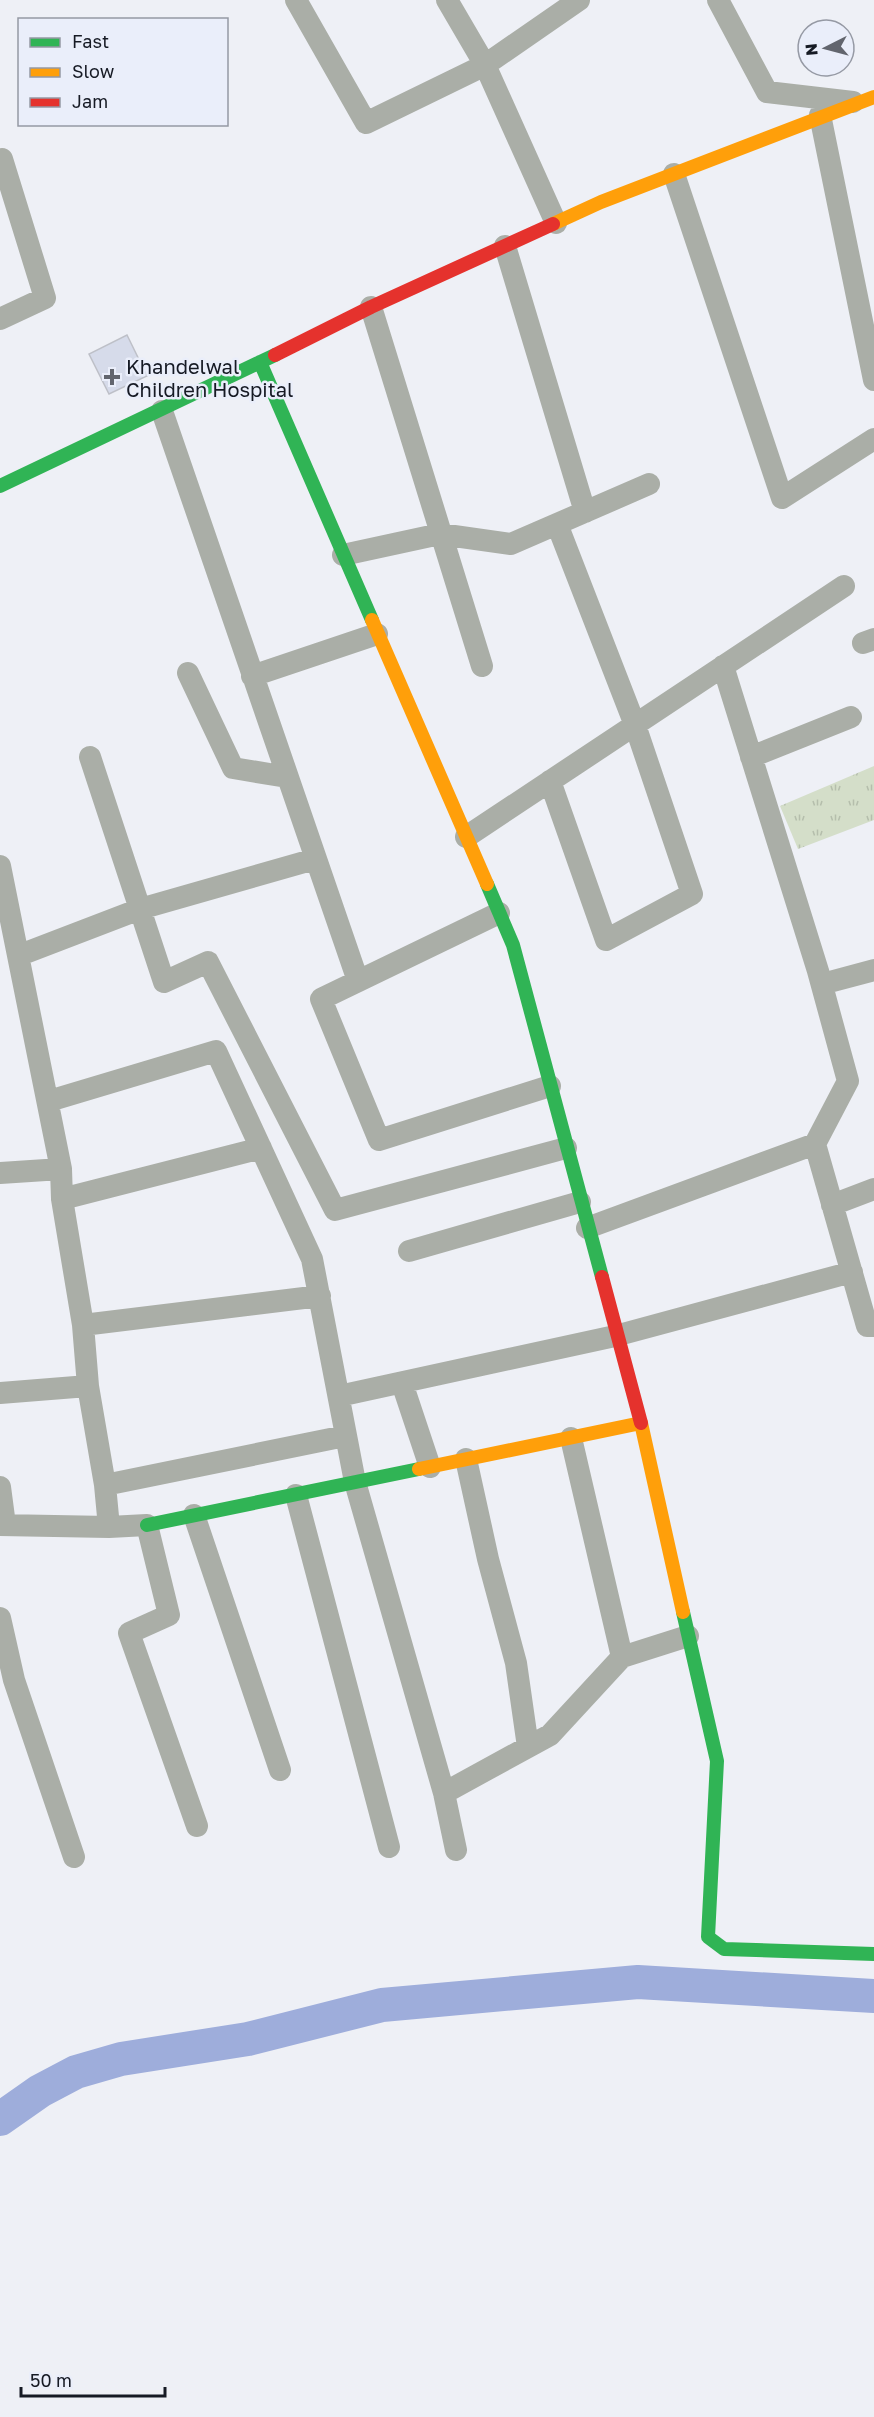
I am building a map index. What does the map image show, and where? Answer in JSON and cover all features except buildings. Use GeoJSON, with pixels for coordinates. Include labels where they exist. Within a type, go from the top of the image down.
{"type":"FeatureCollection","features":[{"type":"Feature","properties":{"kind":"street"},"geometry":{"type":"LineString","coordinates":[[296,0],[366,123],[485,65],[579,0]]}},
{"type":"Feature","properties":{"kind":"street"},"geometry":{"type":"LineString","coordinates":[[447,0],[485,65],[556,223]]}},
{"type":"Feature","properties":{"kind":"street"},"geometry":{"type":"LineString","coordinates":[[718,0],[767,92],[866,99]]}},
{"type":"Feature","properties":{"kind":"street"},"geometry":{"type":"LineString","coordinates":[[0,486],[162,411],[371,307],[601,202],[866,99]]}},
{"type":"Feature","properties":{"kind":"street"},"geometry":{"type":"LineString","coordinates":[[820,115],[874,380]]}},
{"type":"Feature","properties":{"kind":"street"},"geometry":{"type":"LineString","coordinates":[[0,319],[45,298],[2,159]]}},
{"type":"Feature","properties":{"kind":"street"},"geometry":{"type":"LineString","coordinates":[[674,174],[782,498],[874,439]]}},
{"type":"Feature","properties":{"kind":"street"},"geometry":{"type":"LineString","coordinates":[[505,246],[585,512]]}},
{"type":"Feature","properties":{"kind":"street"},"geometry":{"type":"LineString","coordinates":[[371,307],[482,666]]}},
{"type":"Feature","properties":{"kind":"street"},"geometry":{"type":"LineString","coordinates":[[260,362],[513,945],[615,1336],[641,1423],[717,1761],[708,1937],[724,1949],[874,1954]]}},
{"type":"Feature","properties":{"kind":"street"},"geometry":{"type":"LineString","coordinates":[[162,411],[358,981]]}},
{"type":"Feature","properties":{"kind":"street"},"geometry":{"type":"LineString","coordinates":[[343,555],[440,534],[511,544],[649,484]]}},
{"type":"Feature","properties":{"kind":"street"},"geometry":{"type":"LineString","coordinates":[[550,781],[606,940],[692,894],[635,725],[557,524]]}},
{"type":"Feature","properties":{"kind":"street"},"geometry":{"type":"LineString","coordinates":[[466,837],[844,586]]}},
{"type":"Feature","properties":{"kind":"street"},"geometry":{"type":"LineString","coordinates":[[252,676],[377,634]]}},
{"type":"Feature","properties":{"kind":"street"},"geometry":{"type":"LineString","coordinates":[[587,1228],[815,1144],[848,1081],[822,984],[723,666]]}},
{"type":"Feature","properties":{"kind":"street"},"geometry":{"type":"LineString","coordinates":[[188,673],[233,768],[287,777]]}},
{"type":"Feature","properties":{"kind":"street"},"geometry":{"type":"LineString","coordinates":[[751,757],[852,717]]}},
{"type":"Feature","properties":{"kind":"street"},"geometry":{"type":"LineString","coordinates":[[90,757],[164,982],[208,962],[335,1210],[566,1148]]}},
{"type":"Feature","properties":{"kind":"street"},"geometry":{"type":"LineString","coordinates":[[20,955],[140,909],[315,859]]}},
{"type":"Feature","properties":{"kind":"street"},"geometry":{"type":"LineString","coordinates":[[0,866],[20,955],[61,1168],[62,1199],[83,1325],[88,1386],[105,1485],[109,1527]]}},
{"type":"Feature","properties":{"kind":"street"},"geometry":{"type":"LineString","coordinates":[[499,913],[321,999],[379,1140],[550,1086]]}},
{"type":"Feature","properties":{"kind":"street"},"geometry":{"type":"LineString","coordinates":[[822,984],[874,970]]}},
{"type":"Feature","properties":{"kind":"street"},"geometry":{"type":"LineString","coordinates":[[49,1101],[216,1051],[312,1259],[355,1482],[444,1793],[456,1850]]}},
{"type":"Feature","properties":{"kind":"street"},"geometry":{"type":"LineString","coordinates":[[815,1144],[867,1326],[874,1326]]}},
{"type":"Feature","properties":{"kind":"street"},"geometry":{"type":"LineString","coordinates":[[62,1199],[261,1148]]}},
{"type":"Feature","properties":{"kind":"street"},"geometry":{"type":"LineString","coordinates":[[0,1173],[61,1168]]}},
{"type":"Feature","properties":{"kind":"street"},"geometry":{"type":"LineString","coordinates":[[832,1205],[874,1189]]}},
{"type":"Feature","properties":{"kind":"street"},"geometry":{"type":"LineString","coordinates":[[409,1251],[580,1202]]}},
{"type":"Feature","properties":{"kind":"street"},"geometry":{"type":"LineString","coordinates":[[339,1396],[615,1336],[852,1272]]}},
{"type":"Feature","properties":{"kind":"street"},"geometry":{"type":"LineString","coordinates":[[83,1325],[320,1296]]}},
{"type":"Feature","properties":{"kind":"street"},"geometry":{"type":"LineString","coordinates":[[402,1383],[430,1467]]}},
{"type":"Feature","properties":{"kind":"street"},"geometry":{"type":"LineString","coordinates":[[0,1393],[88,1386]]}},
{"type":"Feature","properties":{"kind":"street"},"geometry":{"type":"LineString","coordinates":[[0,1486],[2,1525],[109,1527],[147,1525],[641,1423]]}},
{"type":"Feature","properties":{"kind":"street"},"geometry":{"type":"LineString","coordinates":[[105,1485],[345,1437]]}},
{"type":"Feature","properties":{"kind":"street"},"geometry":{"type":"LineString","coordinates":[[571,1438],[622,1657]]}},
{"type":"Feature","properties":{"kind":"street"},"geometry":{"type":"LineString","coordinates":[[466,1459],[488,1559],[516,1663],[528,1747]]}},
{"type":"Feature","properties":{"kind":"street"},"geometry":{"type":"LineString","coordinates":[[296,1494],[389,1847]]}},
{"type":"Feature","properties":{"kind":"street"},"geometry":{"type":"LineString","coordinates":[[194,1515],[280,1770]]}},
{"type":"Feature","properties":{"kind":"street"},"geometry":{"type":"LineString","coordinates":[[147,1525],[169,1615],[129,1634],[197,1826]]}},
{"type":"Feature","properties":{"kind":"street"},"geometry":{"type":"LineString","coordinates":[[0,1618],[14,1680],[74,1857]]}},
{"type":"Feature","properties":{"kind":"street"},"geometry":{"type":"LineString","coordinates":[[444,1793],[550,1735],[622,1657],[688,1636]]}},
{"type":"Feature","properties":{"kind":"green space"},"geometry":{"type":"Polygon","coordinates":[[[874,766],[874,820],[798,849],[780,806],[874,766]]]}},
{"type":"Feature","properties":{"kind":"waterway"},"geometry":{"type":"LineString","coordinates":[[0,2119],[40,2091],[76,2072],[121,2059],[248,2039],[382,2005],[638,1982],[874,1996]]}},
{"type":"Feature","properties":{"kind":"traffic: fast"},"geometry":{"type":"LineString","coordinates":[[0,486],[275,355]]}},
{"type":"Feature","properties":{"kind":"traffic: fast"},"geometry":{"type":"LineString","coordinates":[[260,362],[372,620]]}},
{"type":"Feature","properties":{"kind":"traffic: fast"},"geometry":{"type":"LineString","coordinates":[[487,884],[513,945],[602,1277]]}},
{"type":"Feature","properties":{"kind":"traffic: fast"},"geometry":{"type":"LineString","coordinates":[[147,1525],[419,1469]]}},
{"type":"Feature","properties":{"kind":"traffic: fast"},"geometry":{"type":"LineString","coordinates":[[683,1612],[717,1761],[708,1937],[724,1949],[874,1954]]}},
{"type":"Feature","properties":{"kind":"traffic: slow"},"geometry":{"type":"LineString","coordinates":[[553,224],[601,202],[874,97]]}},
{"type":"Feature","properties":{"kind":"traffic: slow"},"geometry":{"type":"LineString","coordinates":[[372,620],[487,884]]}},
{"type":"Feature","properties":{"kind":"traffic: slow"},"geometry":{"type":"LineString","coordinates":[[419,1469],[641,1423],[683,1612]]}},
{"type":"Feature","properties":{"kind":"traffic: jam"},"geometry":{"type":"LineString","coordinates":[[275,355],[371,307],[553,224]]}},
{"type":"Feature","properties":{"kind":"traffic: jam"},"geometry":{"type":"LineString","coordinates":[[602,1277],[641,1423]]}},
{"type":"Feature","properties":{"kind":"place","name":"Khandelwal Children Hospital"},"geometry":{"type":"Point","coordinates":[112,377]}}]}
